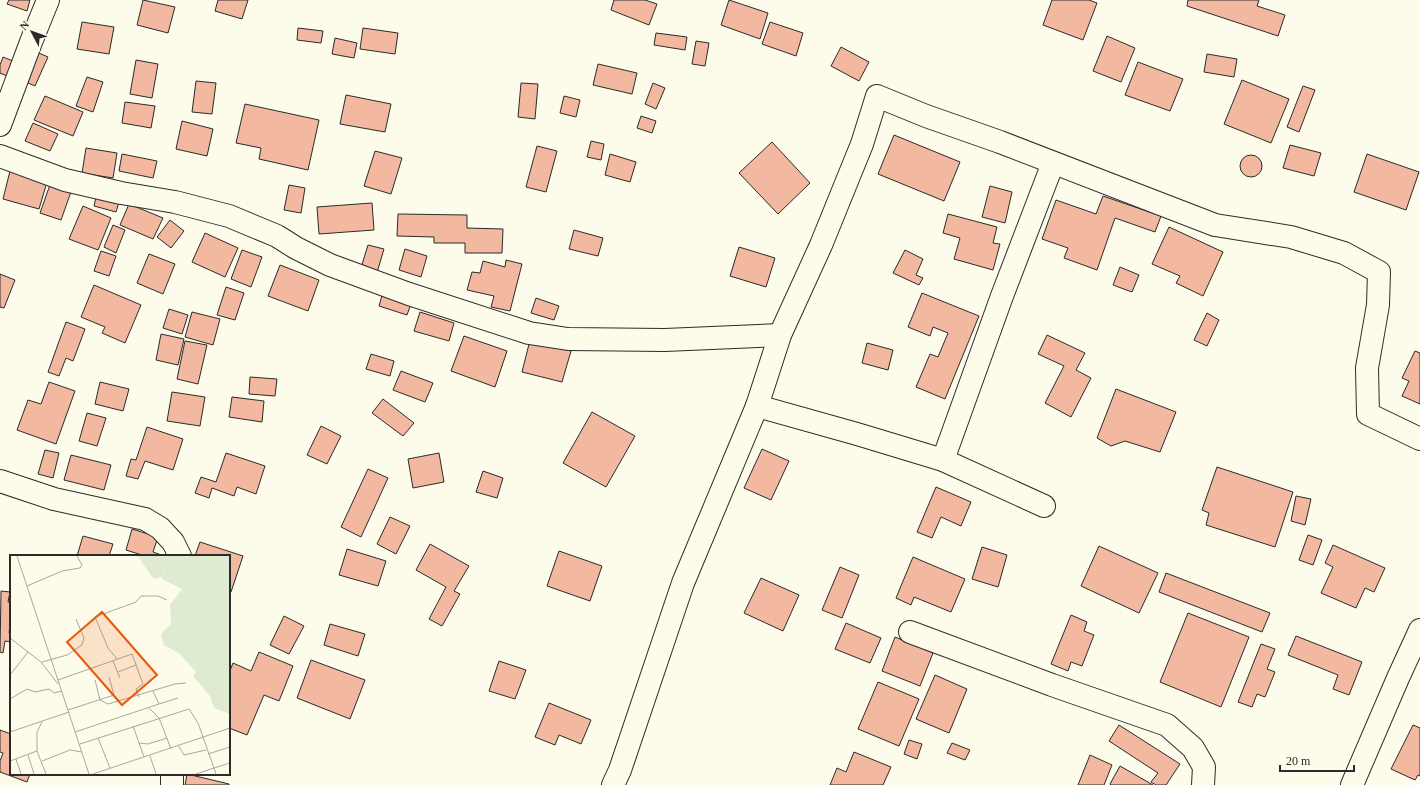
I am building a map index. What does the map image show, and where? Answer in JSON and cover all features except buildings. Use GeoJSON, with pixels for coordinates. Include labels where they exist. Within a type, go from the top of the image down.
{"type":"FeatureCollection","features":[{"type":"Feature","properties":{"kind":"street"},"geometry":{"type":"LineString","coordinates":[[0,125],[48,0]]}},
{"type":"Feature","properties":{"kind":"street"},"geometry":{"type":"LineString","coordinates":[[614,785],[683,583],[757,406],[780,335],[821,245],[859,151],[877,96],[926,116],[1000,142],[1215,225],[1291,237],[1344,253],[1379,272],[1378,305],[1367,368],[1368,414],[1420,439]]}},
{"type":"Feature","properties":{"kind":"street"},"geometry":{"type":"LineString","coordinates":[[0,156],[65,180],[120,193],[175,202],[229,216],[277,236],[296,248],[330,265],[409,294],[529,333],[575,340],[665,340],[780,335]]}},
{"type":"Feature","properties":{"kind":"street"},"geometry":{"type":"LineString","coordinates":[[943,460],[1002,296],[1053,163]]}},
{"type":"Feature","properties":{"kind":"street"},"geometry":{"type":"LineString","coordinates":[[757,406],[943,460],[1044,506]]}},
{"type":"Feature","properties":{"kind":"street"},"geometry":{"type":"LineString","coordinates":[[0,481],[54,500],[144,519],[160,528],[173,542],[180,555]]}},
{"type":"Feature","properties":{"kind":"street"},"geometry":{"type":"LineString","coordinates":[[1352,785],[1420,630]]}},
{"type":"Feature","properties":{"kind":"street"},"geometry":{"type":"LineString","coordinates":[[910,632],[1052,685],[1167,725],[1193,748],[1204,766],[1203,785]]}}]}
